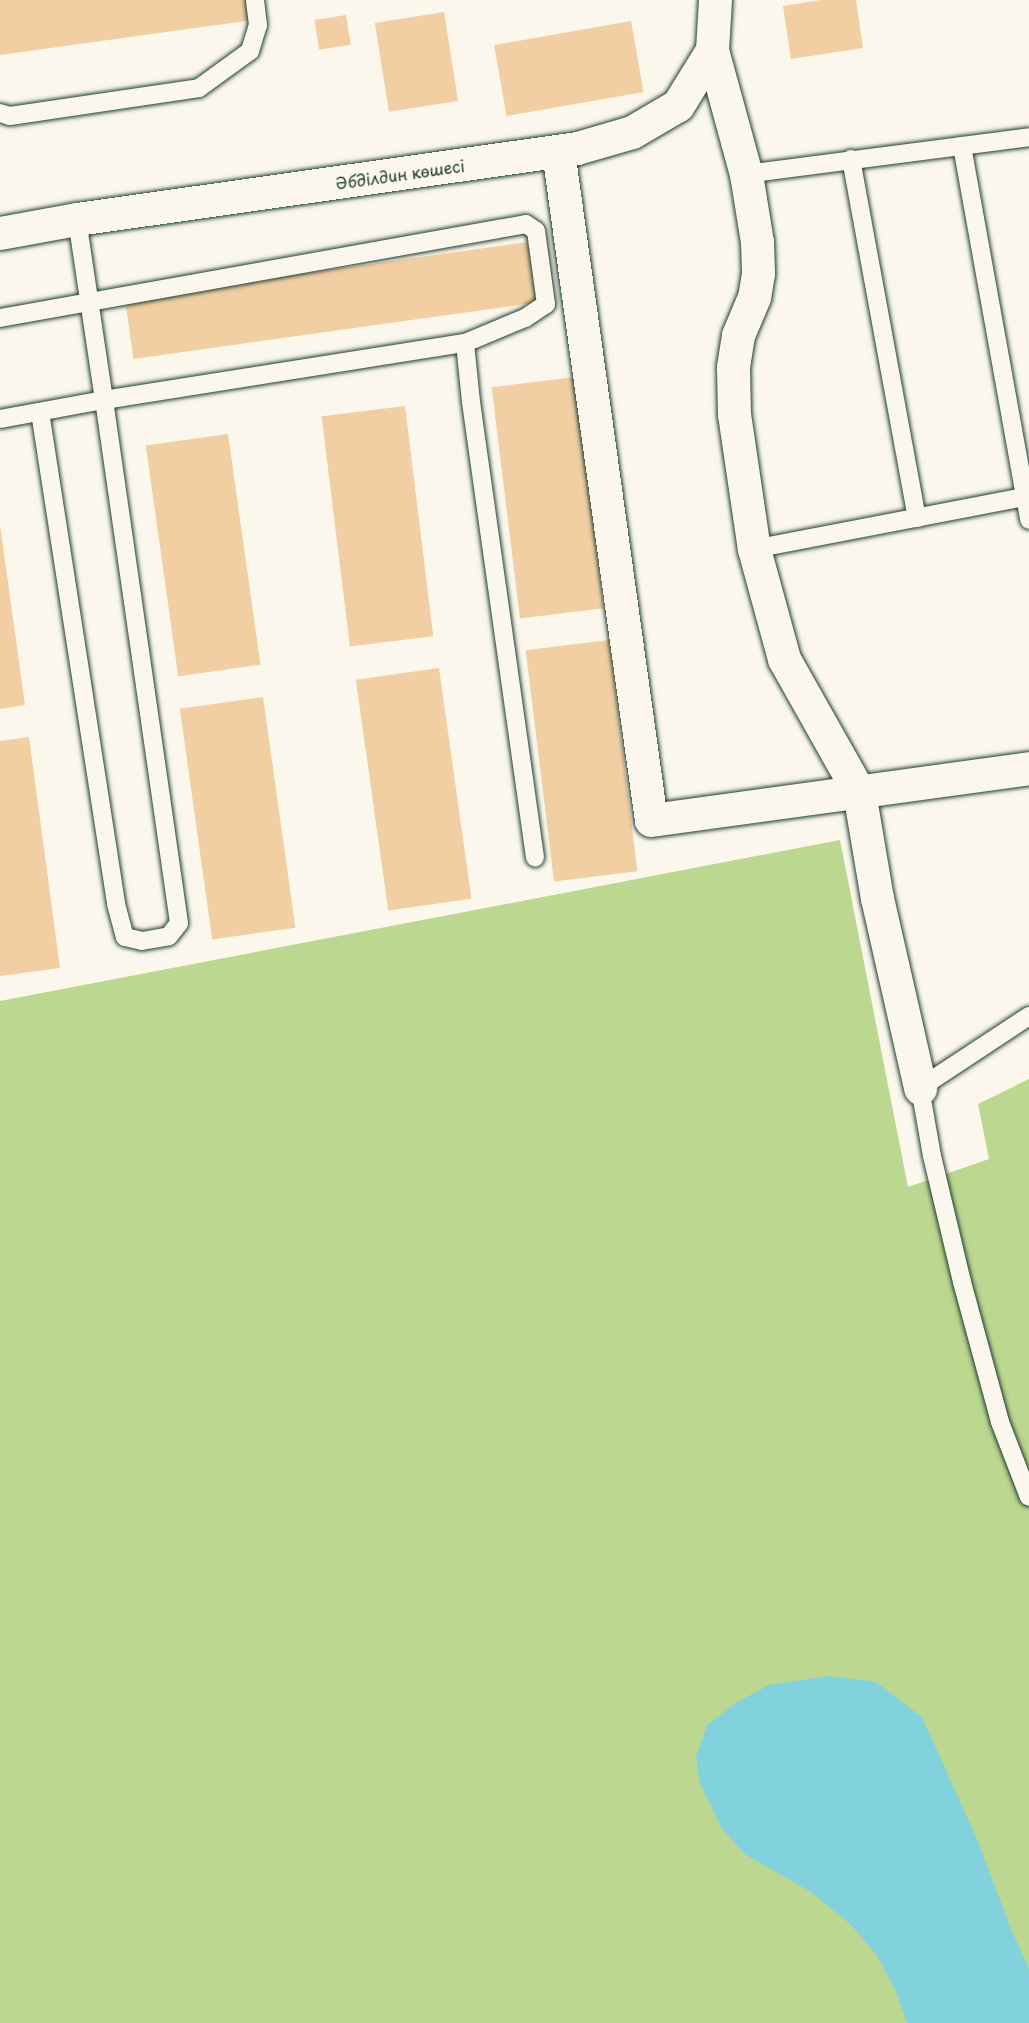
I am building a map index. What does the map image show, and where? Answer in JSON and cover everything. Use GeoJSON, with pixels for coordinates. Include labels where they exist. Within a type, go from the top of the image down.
{"type":"FeatureCollection","features":[{"type":"Feature","properties":{"kind":"street","name":"Әбділдин көшесі"},"geometry":{"type":"LineString","coordinates":[[0,233],[77,219],[558,151],[632,132],[678,105],[712,51],[716,0]]}},
{"type":"Feature","properties":{"kind":"street"},"geometry":{"type":"LineString","coordinates":[[712,51],[746,174],[757,242],[758,273],[754,297],[738,334],[733,368],[734,414],[754,549],[784,659],[860,792],[877,898],[920,1088]]}},
{"type":"Feature","properties":{"kind":"street"},"geometry":{"type":"LineString","coordinates":[[558,151],[651,820],[1029,768]]}},
{"type":"Feature","properties":{"kind":"lane"},"geometry":{"type":"LineString","coordinates":[[0,113],[10,116],[199,88],[250,51],[258,25],[255,0]]}},
{"type":"Feature","properties":{"kind":"lane"},"geometry":{"type":"LineString","coordinates":[[746,174],[1029,137]]}},
{"type":"Feature","properties":{"kind":"lane"},"geometry":{"type":"LineString","coordinates":[[962,146],[1029,520]]}},
{"type":"Feature","properties":{"kind":"lane"},"geometry":{"type":"LineString","coordinates":[[851,159],[916,518]]}},
{"type":"Feature","properties":{"kind":"lane"},"geometry":{"type":"LineString","coordinates":[[40,412],[116,904],[125,937],[142,941],[169,936],[179,924],[91,303],[77,219]]}},
{"type":"Feature","properties":{"kind":"lane"},"geometry":{"type":"LineString","coordinates":[[0,318],[526,224],[536,231],[546,304],[525,318],[465,343],[104,400],[0,419]]}},
{"type":"Feature","properties":{"kind":"lane"},"geometry":{"type":"LineString","coordinates":[[465,343],[471,402],[535,858]]}},
{"type":"Feature","properties":{"kind":"lane"},"geometry":{"type":"LineString","coordinates":[[754,549],[1026,496]]}},
{"type":"Feature","properties":{"kind":"lane"},"geometry":{"type":"LineString","coordinates":[[1029,1016],[920,1088],[932,1156],[962,1282],[1000,1422],[1029,1497]]}},
{"type":"Feature","properties":{"kind":"green space"},"geometry":{"type":"Polygon","coordinates":[[[840,840],[908,1187],[989,1159],[978,1104],[1029,1079],[1029,2023],[0,2023],[0,1001],[840,840]]]}},
{"type":"Feature","properties":{"kind":"water"},"geometry":{"type":"Polygon","coordinates":[[[829,1676],[876,1682],[922,1717],[977,1839],[1011,1929],[1029,1969],[1029,2023],[907,2023],[896,1992],[876,1954],[850,1924],[811,1892],[746,1855],[722,1829],[700,1784],[696,1757],[707,1725],[737,1702],[769,1685],[829,1676]]]}},
{"type":"Feature","properties":{"kind":"building"},"geometry":{"type":"Polygon","coordinates":[[[0,0],[250,0],[253,20],[0,55],[0,0]]]}},
{"type":"Feature","properties":{"kind":"building"},"geometry":{"type":"Polygon","coordinates":[[[821,0],[856,0],[863,48],[791,59],[783,6],[821,0]]]}},
{"type":"Feature","properties":{"kind":"building"},"geometry":{"type":"Polygon","coordinates":[[[444,12],[458,101],[389,112],[375,23],[444,12]]]}},
{"type":"Feature","properties":{"kind":"building"},"geometry":{"type":"Polygon","coordinates":[[[346,15],[351,45],[319,50],[314,20],[346,15]]]}},
{"type":"Feature","properties":{"kind":"building"},"geometry":{"type":"Polygon","coordinates":[[[631,21],[644,92],[507,116],[494,45],[631,21]]]}},
{"type":"Feature","properties":{"kind":"building"},"geometry":{"type":"Polygon","coordinates":[[[528,242],[536,302],[133,359],[125,299],[528,242]]]}},
{"type":"Feature","properties":{"kind":"building"},"geometry":{"type":"Polygon","coordinates":[[[575,377],[603,608],[520,619],[492,387],[575,377]]]}},
{"type":"Feature","properties":{"kind":"building"},"geometry":{"type":"Polygon","coordinates":[[[405,406],[433,636],[350,647],[322,416],[405,406]]]}},
{"type":"Feature","properties":{"kind":"building"},"geometry":{"type":"Polygon","coordinates":[[[228,434],[260,665],[178,676],[146,446],[228,434]]]}},
{"type":"Feature","properties":{"kind":"building"},"geometry":{"type":"Polygon","coordinates":[[[0,525],[25,705],[0,709],[0,525]]]}},
{"type":"Feature","properties":{"kind":"building"},"geometry":{"type":"Polygon","coordinates":[[[609,640],[637,871],[554,882],[526,650],[609,640]]]}},
{"type":"Feature","properties":{"kind":"building"},"geometry":{"type":"Polygon","coordinates":[[[439,668],[471,899],[388,910],[356,680],[439,668]]]}},
{"type":"Feature","properties":{"kind":"building"},"geometry":{"type":"Polygon","coordinates":[[[263,697],[295,928],[212,939],[180,709],[263,697]]]}},
{"type":"Feature","properties":{"kind":"building"},"geometry":{"type":"Polygon","coordinates":[[[29,737],[60,968],[0,976],[0,741],[29,737]]]}}]}
